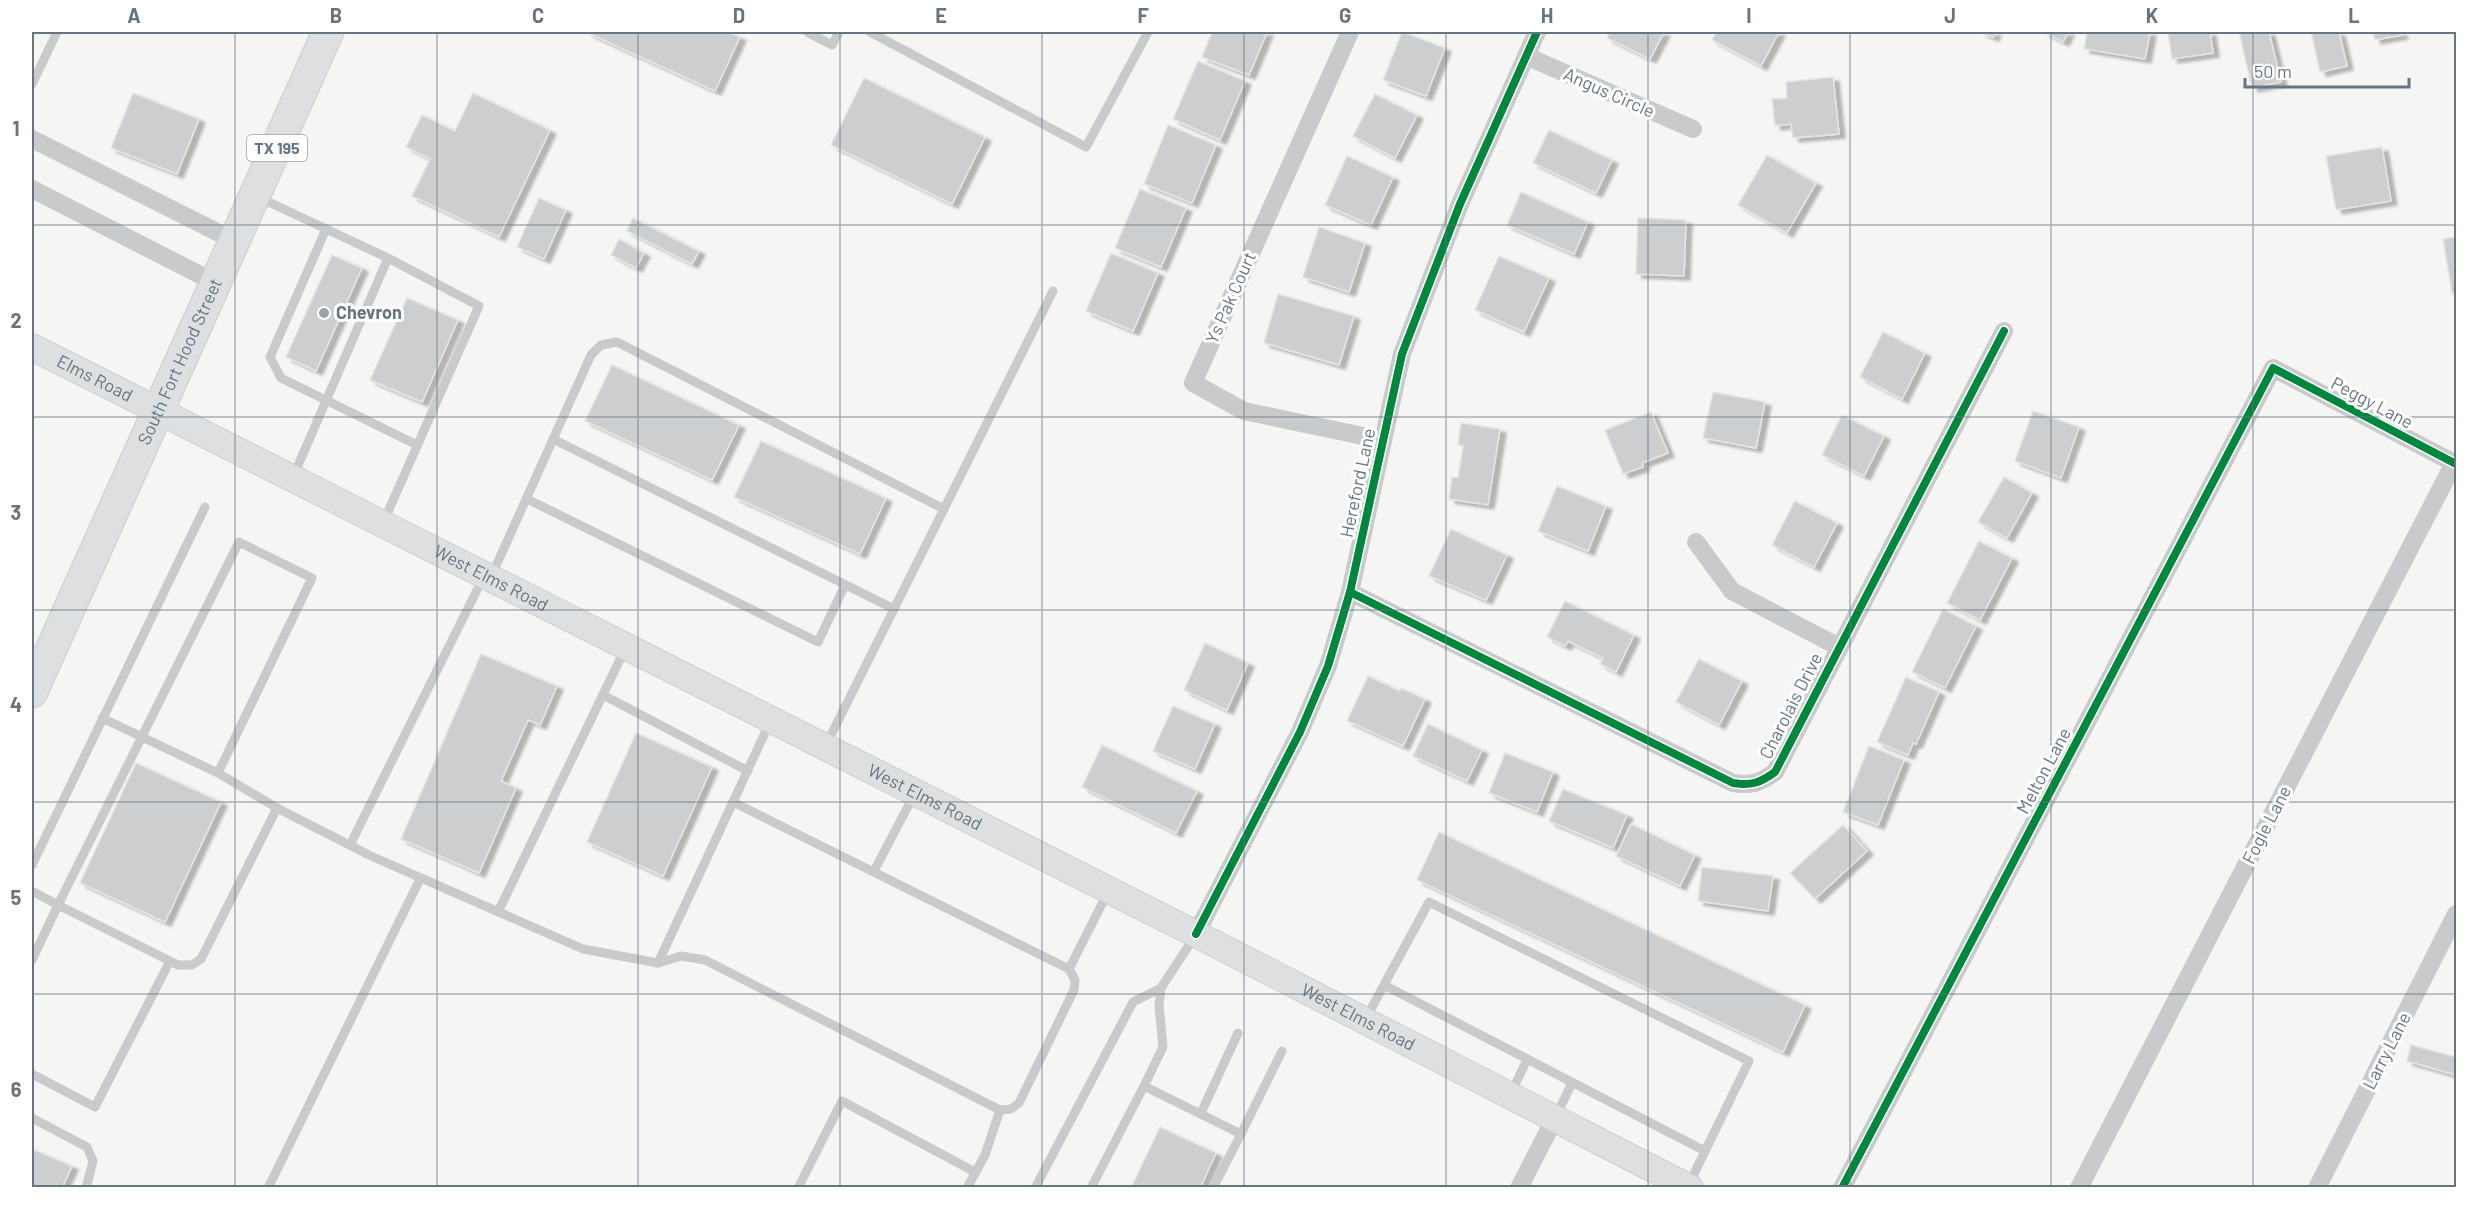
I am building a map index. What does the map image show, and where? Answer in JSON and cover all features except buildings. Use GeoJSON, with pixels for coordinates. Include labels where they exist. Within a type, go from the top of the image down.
{"type":"FeatureCollection","features":[{"type":"Feature","properties":{"kind":"highway","name":"South Fort Hood Street"},"geometry":{"type":"LineString","coordinates":[[32,692],[255,196],[324,33]]}},
{"type":"Feature","properties":{"kind":"main road","name":"Elms Road"},"geometry":{"type":"LineString","coordinates":[[32,347],[158,412]]}},
{"type":"Feature","properties":{"kind":"main road","name":"West Elms Road"},"geometry":{"type":"LineString","coordinates":[[158,412],[1196,934],[1689,1187]]}},
{"type":"Feature","properties":{"kind":"street","name":"Ys Pak Court"},"geometry":{"type":"LineString","coordinates":[[1350,32],[1193,383],[1244,411],[1382,440]]}},
{"type":"Feature","properties":{"kind":"street","name":"Hereford Lane"},"geometry":{"type":"LineString","coordinates":[[1196,934],[1300,732],[1328,666],[1350,592],[1402,354],[1460,204],[1537,32]]}},
{"type":"Feature","properties":{"kind":"street","name":"Angus Circle"},"geometry":{"type":"LineString","coordinates":[[1526,56],[1693,129]]}},
{"type":"Feature","properties":{"kind":"street"},"geometry":{"type":"LineString","coordinates":[[32,139],[235,241]]}},
{"type":"Feature","properties":{"kind":"street"},"geometry":{"type":"LineString","coordinates":[[32,189],[216,283]]}},
{"type":"Feature","properties":{"kind":"street","name":"Charolais Drive"},"geometry":{"type":"LineString","coordinates":[[1350,592],[1733,783],[1747,786],[1762,782],[1774,772],[2004,331]]}},
{"type":"Feature","properties":{"kind":"street","name":"Peggy Lane"},"geometry":{"type":"LineString","coordinates":[[2273,369],[2455,463]]}},
{"type":"Feature","properties":{"kind":"street","name":"Melton Lane"},"geometry":{"type":"LineString","coordinates":[[1842,1188],[2273,369]]}},
{"type":"Feature","properties":{"kind":"street","name":"Fogle Lane"},"geometry":{"type":"LineString","coordinates":[[2079,1188],[2455,463]]}},
{"type":"Feature","properties":{"kind":"street"},"geometry":{"type":"LineString","coordinates":[[1696,542],[1732,591],[1839,647]]}},
{"type":"Feature","properties":{"kind":"street","name":"Larry Lane"},"geometry":{"type":"LineString","coordinates":[[2317,1188],[2457,914]]}},
{"type":"Feature","properties":{"kind":"street"},"geometry":{"type":"LineString","coordinates":[[1519,1188],[1554,1118]]}},
{"type":"Feature","properties":{"kind":"lane"},"geometry":{"type":"LineString","coordinates":[[32,84],[57,32]]}},
{"type":"Feature","properties":{"kind":"lane"},"geometry":{"type":"LineString","coordinates":[[807,32],[831,45],[839,32]]}},
{"type":"Feature","properties":{"kind":"lane"},"geometry":{"type":"LineString","coordinates":[[870,32],[1086,147],[1148,32]]}},
{"type":"Feature","properties":{"kind":"lane"},"geometry":{"type":"LineString","coordinates":[[255,196],[388,258],[479,306],[382,524]]}},
{"type":"Feature","properties":{"kind":"lane"},"geometry":{"type":"LineString","coordinates":[[326,229],[270,357],[281,378],[417,445]]}},
{"type":"Feature","properties":{"kind":"lane"},"geometry":{"type":"LineString","coordinates":[[292,479],[388,258]]}},
{"type":"Feature","properties":{"kind":"lane"},"geometry":{"type":"LineString","coordinates":[[825,747],[1053,291]]}},
{"type":"Feature","properties":{"kind":"lane"},"geometry":{"type":"LineString","coordinates":[[350,845],[526,499],[591,355],[601,345],[616,342],[944,509]]}},
{"type":"Feature","properties":{"kind":"lane"},"geometry":{"type":"LineString","coordinates":[[553,439],[894,609]]}},
{"type":"Feature","properties":{"kind":"lane"},"geometry":{"type":"LineString","coordinates":[[526,499],[819,642],[845,585]]}},
{"type":"Feature","properties":{"kind":"lane"},"geometry":{"type":"LineString","coordinates":[[32,865],[206,507]]}},
{"type":"Feature","properties":{"kind":"lane"},"geometry":{"type":"LineString","coordinates":[[32,960],[239,542],[312,578],[218,773]]}},
{"type":"Feature","properties":{"kind":"lane"},"geometry":{"type":"LineString","coordinates":[[498,912],[627,647]]}},
{"type":"Feature","properties":{"kind":"lane"},"geometry":{"type":"LineString","coordinates":[[603,695],[748,771]]}},
{"type":"Feature","properties":{"kind":"lane"},"geometry":{"type":"LineString","coordinates":[[102,718],[218,773],[277,808],[420,879],[583,949],[658,963],[681,956],[705,960],[1000,1110],[1011,1109],[1019,1103],[1074,990],[1075,980],[1069,969],[733,802]]}},
{"type":"Feature","properties":{"kind":"lane"},"geometry":{"type":"LineString","coordinates":[[658,963],[771,720]]}},
{"type":"Feature","properties":{"kind":"lane"},"geometry":{"type":"LineString","coordinates":[[874,871],[915,793]]}},
{"type":"Feature","properties":{"kind":"lane"},"geometry":{"type":"LineString","coordinates":[[32,891],[178,965],[192,965],[201,959],[277,808]]}},
{"type":"Feature","properties":{"kind":"lane"},"geometry":{"type":"LineString","coordinates":[[268,1188],[420,879]]}},
{"type":"Feature","properties":{"kind":"lane"},"geometry":{"type":"LineString","coordinates":[[1069,969],[1109,890]]}},
{"type":"Feature","properties":{"kind":"lane"},"geometry":{"type":"LineString","coordinates":[[1364,1022],[1429,902],[1749,1061],[1689,1187]]}},
{"type":"Feature","properties":{"kind":"lane"},"geometry":{"type":"LineString","coordinates":[[1090,1188],[1162,1047],[1159,1005],[1161,988],[1196,934]]}},
{"type":"Feature","properties":{"kind":"lane"},"geometry":{"type":"LineString","coordinates":[[32,1074],[95,1107],[170,961]]}},
{"type":"Feature","properties":{"kind":"lane"},"geometry":{"type":"LineString","coordinates":[[1384,985],[1705,1151]]}},
{"type":"Feature","properties":{"kind":"lane"},"geometry":{"type":"LineString","coordinates":[[1035,1188],[1133,1002],[1161,988]]}},
{"type":"Feature","properties":{"kind":"lane"},"geometry":{"type":"LineString","coordinates":[[1201,1113],[1239,1033]]}},
{"type":"Feature","properties":{"kind":"lane"},"geometry":{"type":"LineString","coordinates":[[1213,1188],[1282,1050]]}},
{"type":"Feature","properties":{"kind":"lane"},"geometry":{"type":"LineString","coordinates":[[1510,1095],[1527,1060]]}},
{"type":"Feature","properties":{"kind":"lane"},"geometry":{"type":"LineString","coordinates":[[1554,1118],[1572,1083]]}},
{"type":"Feature","properties":{"kind":"lane"},"geometry":{"type":"LineString","coordinates":[[1144,1086],[1241,1134]]}},
{"type":"Feature","properties":{"kind":"lane"},"geometry":{"type":"LineString","coordinates":[[798,1188],[842,1101],[975,1172]]}},
{"type":"Feature","properties":{"kind":"lane"},"geometry":{"type":"LineString","coordinates":[[967,1188],[985,1155],[1000,1110]]}},
{"type":"Feature","properties":{"kind":"lane"},"geometry":{"type":"LineString","coordinates":[[32,1118],[87,1147],[93,1161],[86,1188]]}},
{"type":"Feature","properties":{"kind":"cycle path"},"geometry":{"type":"LineString","coordinates":[[1196,934],[1300,732],[1328,666],[1350,592],[1402,354],[1460,204],[1537,32]]}},
{"type":"Feature","properties":{"kind":"cycle path"},"geometry":{"type":"LineString","coordinates":[[1350,592],[1733,783],[1750,784],[1760,781],[1775,772],[2004,331]]}},
{"type":"Feature","properties":{"kind":"cycle path"},"geometry":{"type":"LineString","coordinates":[[1842,1188],[2273,368],[2456,464]]}},
{"type":"Feature","properties":{"kind":"place","name":"Chevron"},"geometry":{"type":"Point","coordinates":[324,313]}}]}
